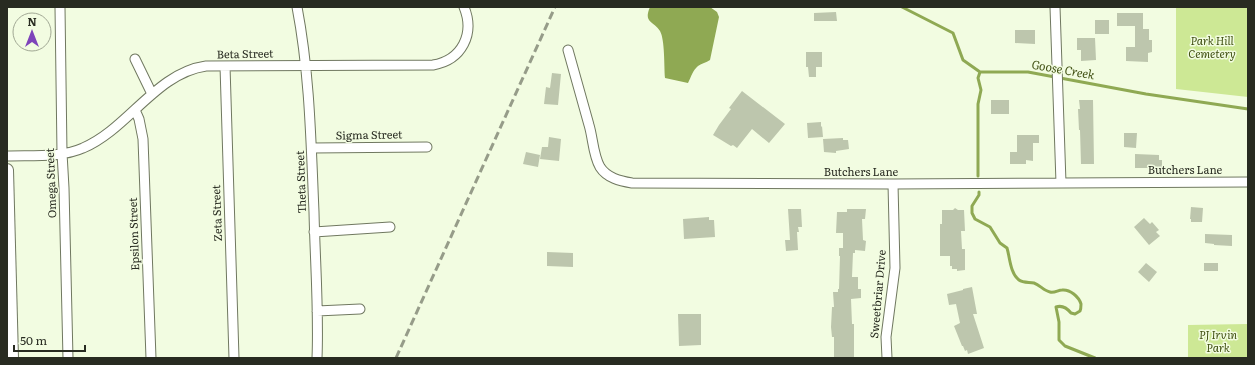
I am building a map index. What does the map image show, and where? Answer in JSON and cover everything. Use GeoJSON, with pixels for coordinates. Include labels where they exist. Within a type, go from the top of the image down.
{"type":"FeatureCollection","features":[{"type":"Feature","properties":{"kind":"street","name":"Omega Street"},"geometry":{"type":"LineString","coordinates":[[60,7],[62,153],[68,358]]}},
{"type":"Feature","properties":{"kind":"street","name":"Theta Street"},"geometry":{"type":"LineString","coordinates":[[297,7],[307,65],[312,148],[317,358]]}},
{"type":"Feature","properties":{"kind":"street","name":"Beta Street"},"geometry":{"type":"LineString","coordinates":[[7,156],[44,155],[82,149],[111,132],[152,94],[186,71],[206,66],[440,64],[456,55],[467,36],[469,26],[464,7]]}},
{"type":"Feature","properties":{"kind":"street"},"geometry":{"type":"LineString","coordinates":[[1055,7],[1061,183]]}},
{"type":"Feature","properties":{"kind":"street","name":"Butchers Lane"},"geometry":{"type":"LineString","coordinates":[[568,50],[597,161],[605,172],[617,180],[632,183],[893,184],[1248,182]]}},
{"type":"Feature","properties":{"kind":"street"},"geometry":{"type":"LineString","coordinates":[[135,59],[152,94]]}},
{"type":"Feature","properties":{"kind":"street","name":"Zeta Street"},"geometry":{"type":"LineString","coordinates":[[225,66],[234,358]]}},
{"type":"Feature","properties":{"kind":"street","name":"Epsilon Street"},"geometry":{"type":"LineString","coordinates":[[135,110],[139,118],[143,139],[151,358]]}},
{"type":"Feature","properties":{"kind":"street","name":"Sigma Street"},"geometry":{"type":"LineString","coordinates":[[312,148],[427,147]]}},
{"type":"Feature","properties":{"kind":"street"},"geometry":{"type":"LineString","coordinates":[[7,170],[8,294],[12,358]]}},
{"type":"Feature","properties":{"kind":"street","name":"Sweetbriar Drive"},"geometry":{"type":"LineString","coordinates":[[887,358],[886,337],[895,268],[893,184]]}},
{"type":"Feature","properties":{"kind":"street"},"geometry":{"type":"LineString","coordinates":[[314,232],[390,226]]}},
{"type":"Feature","properties":{"kind":"street"},"geometry":{"type":"LineString","coordinates":[[317,310],[360,309]]}},
{"type":"Feature","properties":{"kind":"green space","name":"Park Hill Cemetery"},"geometry":{"type":"Polygon","coordinates":[[[1176,7],[1248,7],[1248,97],[1176,89],[1176,7]]]}},
{"type":"Feature","properties":{"kind":"green space","name":"PJ Irvin Park"},"geometry":{"type":"Polygon","coordinates":[[[1248,324],[1248,358],[1188,358],[1188,325],[1248,324]]]}},
{"type":"Feature","properties":{"kind":"shaded area"},"geometry":{"type":"Polygon","coordinates":[[[650,7],[710,7],[717,12],[719,17],[710,60],[696,68],[688,83],[665,78],[662,35],[658,28],[649,19],[648,12],[650,7]]]}},
{"type":"Feature","properties":{"kind":"building"},"geometry":{"type":"Polygon","coordinates":[[[836,12],[837,21],[814,21],[814,13],[836,12]]]}},
{"type":"Feature","properties":{"kind":"building"},"geometry":{"type":"Polygon","coordinates":[[[1117,13],[1143,13],[1143,29],[1149,29],[1149,40],[1152,40],[1152,52],[1148,53],[1148,62],[1126,61],[1126,47],[1135,47],[1135,26],[1117,26],[1117,13]]]}},
{"type":"Feature","properties":{"kind":"building"},"geometry":{"type":"Polygon","coordinates":[[[1095,20],[1109,20],[1109,34],[1095,34],[1095,20]]]}},
{"type":"Feature","properties":{"kind":"building"},"geometry":{"type":"Polygon","coordinates":[[[1015,30],[1035,30],[1035,44],[1015,43],[1015,30]]]}},
{"type":"Feature","properties":{"kind":"building"},"geometry":{"type":"Polygon","coordinates":[[[1077,38],[1095,38],[1096,60],[1081,61],[1081,50],[1077,50],[1077,38]]]}},
{"type":"Feature","properties":{"kind":"building"},"geometry":{"type":"Polygon","coordinates":[[[806,52],[822,52],[822,67],[816,67],[816,77],[809,77],[808,67],[806,67],[806,52]]]}},
{"type":"Feature","properties":{"kind":"building"},"geometry":{"type":"Polygon","coordinates":[[[552,73],[561,74],[558,105],[544,104],[546,87],[550,88],[552,73]]]}},
{"type":"Feature","properties":{"kind":"building"},"geometry":{"type":"Polygon","coordinates":[[[742,91],[785,124],[769,143],[752,129],[737,148],[713,135],[731,109],[729,108],[742,91]]]}},
{"type":"Feature","properties":{"kind":"building"},"geometry":{"type":"Polygon","coordinates":[[[991,100],[1009,100],[1009,114],[991,114],[991,100]]]}},
{"type":"Feature","properties":{"kind":"building"},"geometry":{"type":"Polygon","coordinates":[[[1079,100],[1093,100],[1094,164],[1081,164],[1078,109],[1080,109],[1079,100]]]}},
{"type":"Feature","properties":{"kind":"building"},"geometry":{"type":"Polygon","coordinates":[[[821,122],[823,137],[808,138],[807,123],[821,122]]]}},
{"type":"Feature","properties":{"kind":"building"},"geometry":{"type":"Polygon","coordinates":[[[1124,133],[1137,133],[1136,148],[1124,147],[1124,133]]]}},
{"type":"Feature","properties":{"kind":"building"},"geometry":{"type":"Polygon","coordinates":[[[1017,135],[1039,135],[1039,143],[1033,143],[1033,161],[1026,160],[1026,164],[1010,164],[1010,152],[1017,152],[1017,135]]]}},
{"type":"Feature","properties":{"kind":"building"},"geometry":{"type":"Polygon","coordinates":[[[549,137],[561,139],[559,161],[540,159],[542,147],[548,147],[549,137]]]}},
{"type":"Feature","properties":{"kind":"building"},"geometry":{"type":"Polygon","coordinates":[[[843,138],[843,140],[848,140],[849,149],[836,151],[836,153],[824,152],[823,139],[843,138]]]}},
{"type":"Feature","properties":{"kind":"building"},"geometry":{"type":"Polygon","coordinates":[[[526,152],[540,155],[538,167],[523,164],[526,152]]]}},
{"type":"Feature","properties":{"kind":"building"},"geometry":{"type":"Polygon","coordinates":[[[1135,154],[1159,155],[1159,160],[1162,160],[1162,168],[1135,168],[1135,154]]]}},
{"type":"Feature","properties":{"kind":"building"},"geometry":{"type":"Polygon","coordinates":[[[1191,207],[1203,208],[1202,222],[1191,222],[1191,207]]]}},
{"type":"Feature","properties":{"kind":"building"},"geometry":{"type":"Polygon","coordinates":[[[955,208],[958,210],[964,210],[965,231],[961,231],[962,249],[965,249],[965,270],[957,271],[957,269],[952,269],[952,266],[950,266],[950,256],[940,256],[940,224],[942,224],[942,210],[953,210],[955,208]]]}},
{"type":"Feature","properties":{"kind":"building"},"geometry":{"type":"Polygon","coordinates":[[[788,209],[801,209],[802,227],[798,227],[799,232],[797,232],[798,250],[786,251],[785,240],[790,240],[788,209]]]}},
{"type":"Feature","properties":{"kind":"building"},"geometry":{"type":"Polygon","coordinates":[[[847,209],[866,209],[865,219],[862,219],[863,240],[866,241],[865,251],[855,250],[855,253],[853,253],[852,277],[858,277],[858,289],[861,289],[861,298],[851,299],[852,324],[854,324],[854,358],[834,358],[834,337],[832,337],[831,327],[832,307],[834,307],[833,292],[838,292],[839,289],[839,248],[843,248],[843,233],[836,233],[837,212],[847,212],[847,209]]]}},
{"type":"Feature","properties":{"kind":"building"},"geometry":{"type":"Polygon","coordinates":[[[709,217],[709,220],[714,220],[715,237],[684,239],[683,219],[709,217]]]}},
{"type":"Feature","properties":{"kind":"building"},"geometry":{"type":"Polygon","coordinates":[[[1144,218],[1150,224],[1152,222],[1159,230],[1156,232],[1160,236],[1149,245],[1134,227],[1144,218]]]}},
{"type":"Feature","properties":{"kind":"building"},"geometry":{"type":"Polygon","coordinates":[[[1205,234],[1232,235],[1232,246],[1205,243],[1205,234]]]}},
{"type":"Feature","properties":{"kind":"building"},"geometry":{"type":"Polygon","coordinates":[[[547,252],[573,253],[573,267],[547,266],[547,252]]]}},
{"type":"Feature","properties":{"kind":"building"},"geometry":{"type":"Polygon","coordinates":[[[1146,263],[1157,272],[1149,282],[1138,272],[1146,263]]]}},
{"type":"Feature","properties":{"kind":"building"},"geometry":{"type":"Polygon","coordinates":[[[1204,263],[1218,263],[1218,271],[1204,271],[1204,263]]]}},
{"type":"Feature","properties":{"kind":"building"},"geometry":{"type":"Polygon","coordinates":[[[972,287],[977,314],[973,314],[984,348],[968,354],[967,350],[965,351],[962,346],[954,326],[960,323],[956,304],[949,305],[947,294],[972,287]]]}},
{"type":"Feature","properties":{"kind":"building"},"geometry":{"type":"Polygon","coordinates":[[[678,314],[701,314],[701,345],[679,346],[678,314]]]}},
{"type":"Feature","properties":{"kind":"waterway","name":"Goose Creek"},"geometry":{"type":"LineString","coordinates":[[902,7],[953,33],[963,60],[980,72],[1028,72],[1146,94],[1248,109]]}},
{"type":"Feature","properties":{"kind":"waterway"},"geometry":{"type":"LineString","coordinates":[[978,176],[978,104],[981,90],[978,78],[980,72]]}},
{"type":"Feature","properties":{"kind":"waterway"},"geometry":{"type":"LineString","coordinates":[[979,192],[979,195],[972,206],[972,213],[975,219],[990,227],[1000,243],[1007,248],[1012,269],[1016,277],[1022,282],[1034,283],[1050,292],[1062,290],[1068,291],[1074,294],[1078,299],[1081,304],[1081,309],[1075,314],[1071,313],[1064,307],[1056,307],[1059,322],[1059,340],[1065,346],[1095,358]]}},
{"type":"Feature","properties":{"kind":"railway"},"geometry":{"type":"LineString","coordinates":[[396,358],[555,7]]}}]}
